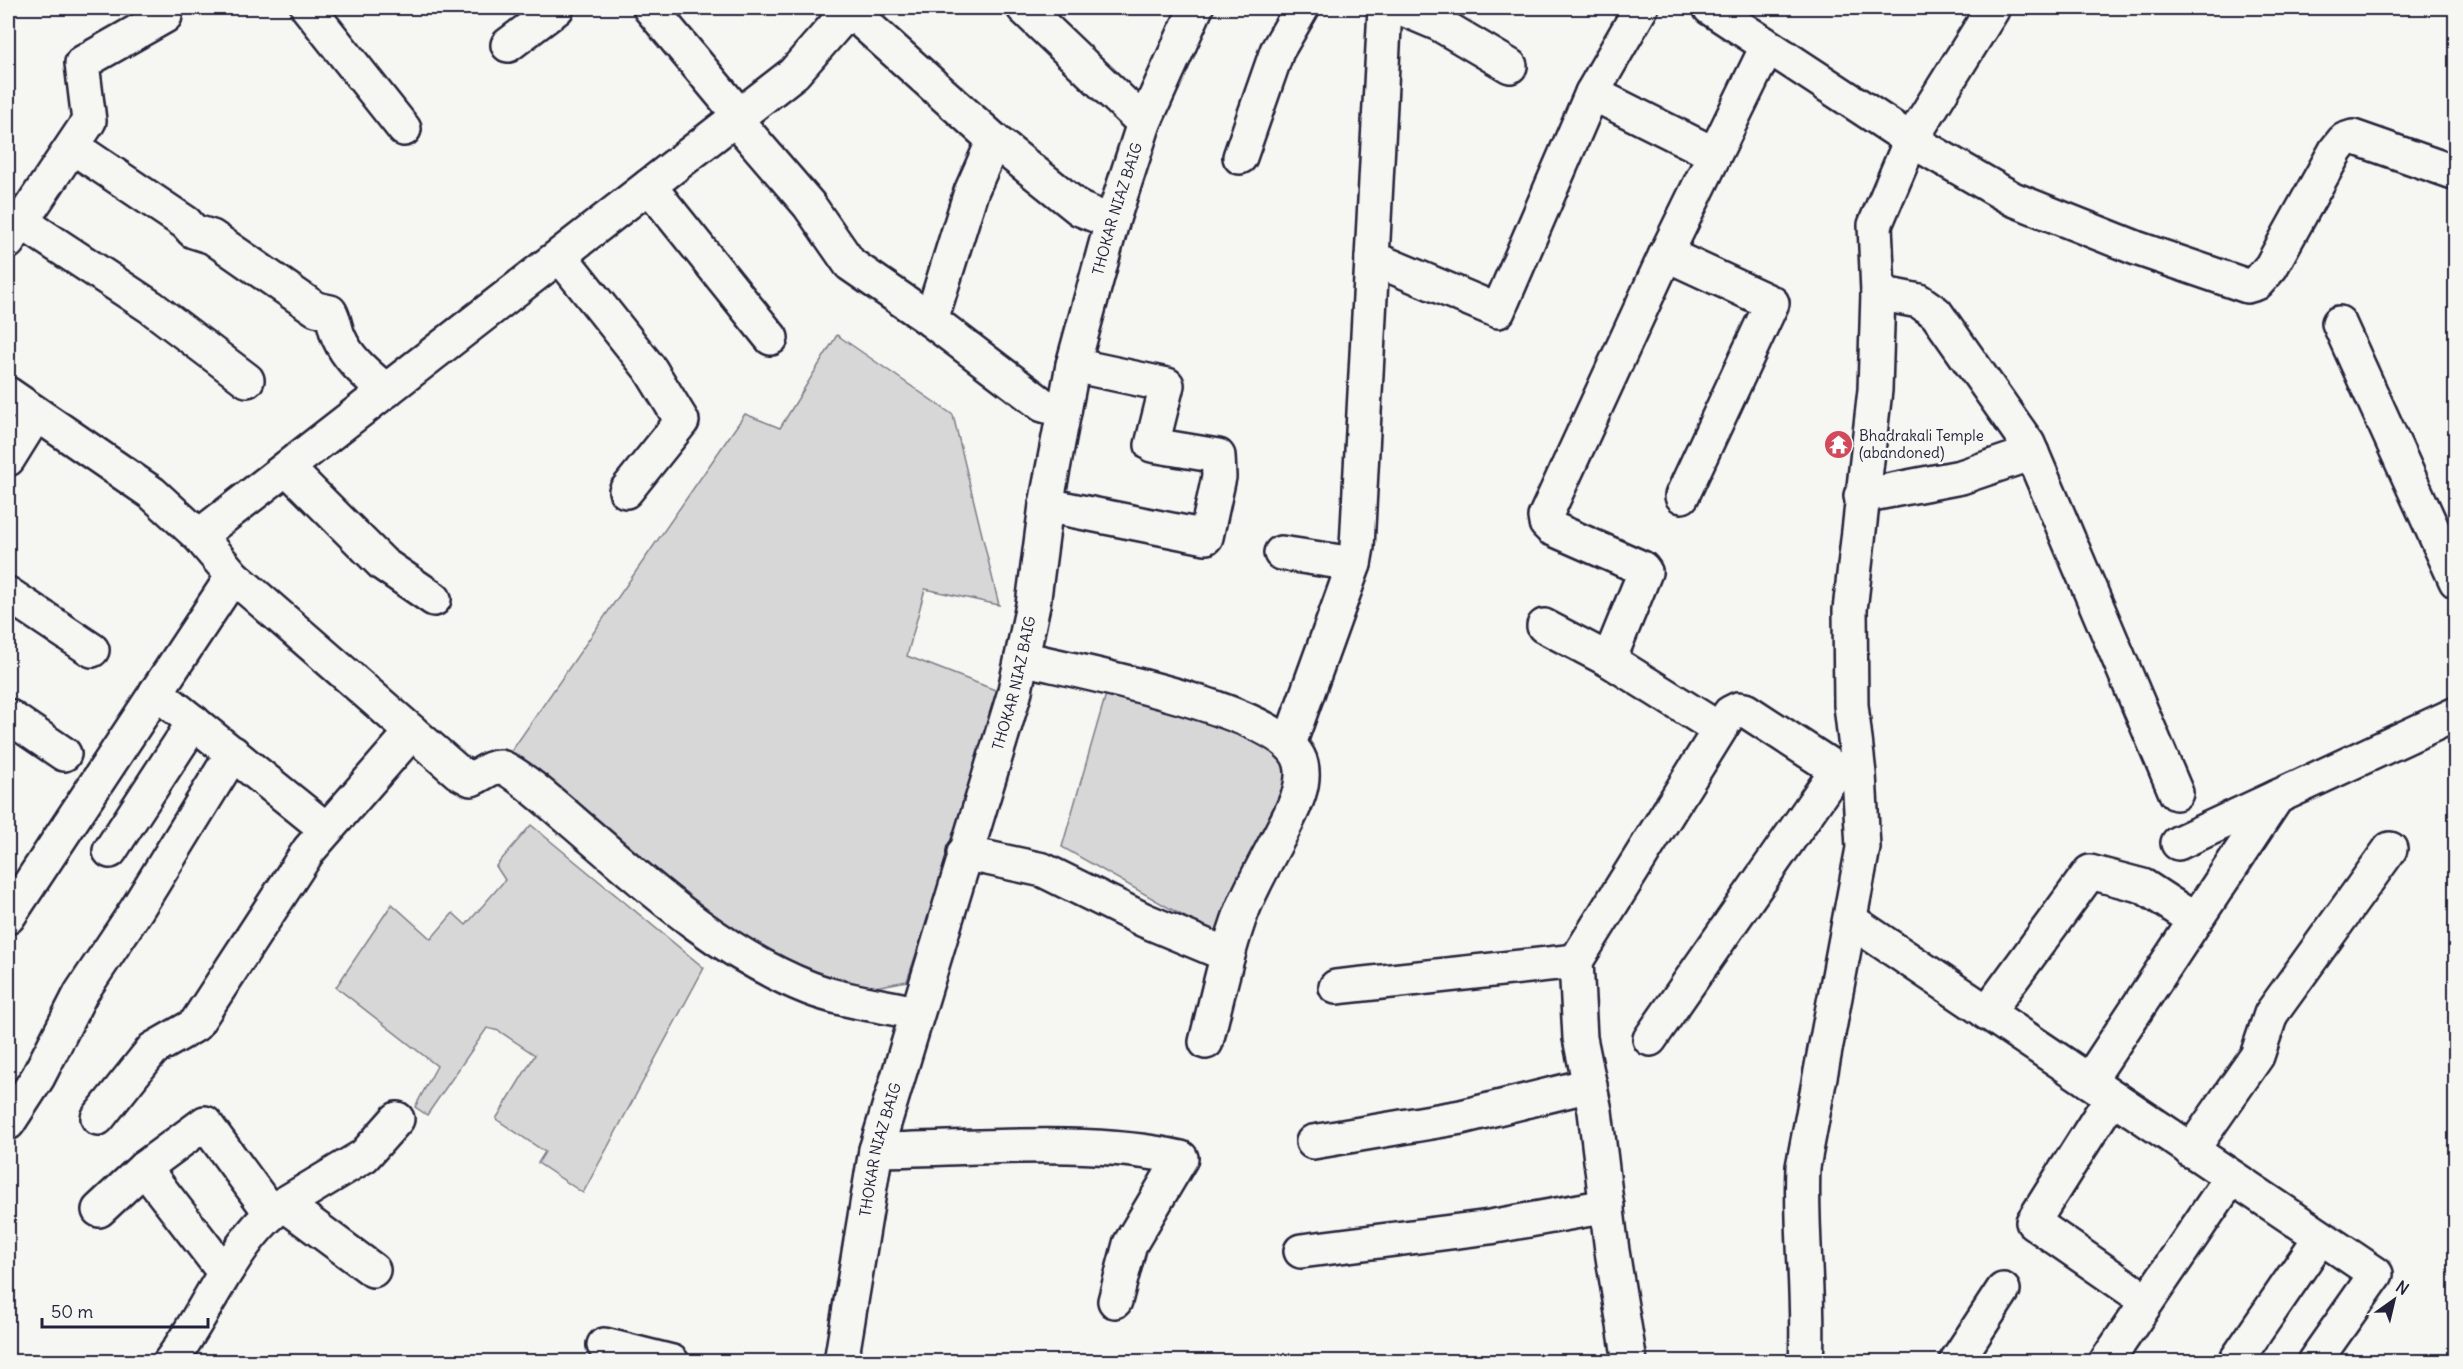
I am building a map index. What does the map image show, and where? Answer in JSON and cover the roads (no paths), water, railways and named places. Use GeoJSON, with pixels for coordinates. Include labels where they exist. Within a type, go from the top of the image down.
{"type":"FeatureCollection","features":[{"type":"Feature","properties":{"kind":"street"},"geometry":{"type":"LineString","coordinates":[[166,8],[165,16],[82,63],[89,121],[15,232],[151,307],[248,380]]}},
{"type":"Feature","properties":{"kind":"street"},"geometry":{"type":"LineString","coordinates":[[308,8],[404,129]]}},
{"type":"Feature","properties":{"kind":"street"},"geometry":{"type":"LineString","coordinates":[[508,45],[557,8]]}},
{"type":"Feature","properties":{"kind":"street"},"geometry":{"type":"LineString","coordinates":[[650,8],[809,205],[850,264],[931,320],[1043,405],[1064,411]]}},
{"type":"Feature","properties":{"kind":"street"},"geometry":{"type":"LineString","coordinates":[[199,536],[794,74],[849,8],[994,140],[1080,209],[1112,222]]}},
{"type":"Feature","properties":{"kind":"street"},"geometry":{"type":"LineString","coordinates":[[1024,8],[1144,123]]}},
{"type":"Feature","properties":{"kind":"street","name":"THOKAR NIAZ BAIG"},"geometry":{"type":"LineString","coordinates":[[841,1362],[876,1150],[964,853],[1014,695],[1034,605],[1046,505],[1073,365],[1112,222],[1144,123],[1196,8]]}},
{"type":"Feature","properties":{"kind":"street"},"geometry":{"type":"LineString","coordinates":[[1240,157],[1277,51],[1302,8]]}},
{"type":"Feature","properties":{"kind":"street"},"geometry":{"type":"LineString","coordinates":[[1289,744],[1354,564],[1385,8]]}},
{"type":"Feature","properties":{"kind":"street"},"geometry":{"type":"LineString","coordinates":[[1401,8],[1439,24],[1510,66]]}},
{"type":"Feature","properties":{"kind":"street"},"geometry":{"type":"LineString","coordinates":[[1372,258],[1498,311],[1592,93],[1641,8]]}},
{"type":"Feature","properties":{"kind":"street"},"geometry":{"type":"LineString","coordinates":[[1710,8],[1911,140],[2013,199],[2136,248],[2247,286],[2257,283],[2271,267],[2336,150],[2344,140],[2353,137],[2456,173]]}},
{"type":"Feature","properties":{"kind":"street"},"geometry":{"type":"LineString","coordinates":[[1806,1362],[1808,1329],[1801,1199],[1803,1167],[1863,848],[1848,772],[1851,705],[1850,609],[1861,496],[1875,390],[1878,292],[1875,225],[1911,140],[1992,10]]}},
{"type":"Feature","properties":{"kind":"street"},"geometry":{"type":"LineString","coordinates":[[1609,660],[1645,572],[1642,568],[1551,528],[1546,523],[1545,517],[1665,254],[1767,47]]}},
{"type":"Feature","properties":{"kind":"street"},"geometry":{"type":"LineString","coordinates":[[1592,93],[1714,154]]}},
{"type":"Feature","properties":{"kind":"street"},"geometry":{"type":"LineString","coordinates":[[931,320],[971,192],[994,140]]}},
{"type":"Feature","properties":{"kind":"street"},"geometry":{"type":"LineString","coordinates":[[73,147],[186,223],[193,231],[212,237],[315,309],[330,312],[336,322],[338,336],[350,359],[386,391]]}},
{"type":"Feature","properties":{"kind":"street"},"geometry":{"type":"LineString","coordinates":[[649,186],[771,338]]}},
{"type":"Feature","properties":{"kind":"street"},"geometry":{"type":"LineString","coordinates":[[1665,254],[1772,303],[1682,496]]}},
{"type":"Feature","properties":{"kind":"street"},"geometry":{"type":"LineString","coordinates":[[560,255],[650,369],[682,421],[626,491]]}},
{"type":"Feature","properties":{"kind":"street"},"geometry":{"type":"LineString","coordinates":[[1878,292],[1919,301],[1936,313],[2032,453],[2176,793]]}},
{"type":"Feature","properties":{"kind":"street"},"geometry":{"type":"LineString","coordinates":[[2339,322],[2456,581]]}},
{"type":"Feature","properties":{"kind":"street"},"geometry":{"type":"LineString","coordinates":[[1046,505],[1206,537],[1219,477],[1218,456],[1152,446],[1167,385],[1073,365]]}},
{"type":"Feature","properties":{"kind":"street"},"geometry":{"type":"LineString","coordinates":[[8,394],[152,493],[199,536],[232,576],[464,776],[471,778],[498,767],[506,769],[656,894],[723,943],[775,973],[812,989],[916,1013]]}},
{"type":"Feature","properties":{"kind":"street"},"geometry":{"type":"LineString","coordinates":[[8,459],[36,414]]}},
{"type":"Feature","properties":{"kind":"street"},"geometry":{"type":"LineString","coordinates":[[1861,496],[1960,477],[2032,453]]}},
{"type":"Feature","properties":{"kind":"street"},"geometry":{"type":"LineString","coordinates":[[287,468],[383,564],[434,599]]}},
{"type":"Feature","properties":{"kind":"street"},"geometry":{"type":"LineString","coordinates":[[1281,553],[1354,564]]}},
{"type":"Feature","properties":{"kind":"street"},"geometry":{"type":"LineString","coordinates":[[8,917],[232,576]]}},
{"type":"Feature","properties":{"kind":"street"},"geometry":{"type":"LineString","coordinates":[[8,594],[92,650]]}},
{"type":"Feature","properties":{"kind":"street"},"geometry":{"type":"LineString","coordinates":[[1544,626],[1609,660],[1719,729]]}},
{"type":"Feature","properties":{"kind":"street"},"geometry":{"type":"LineString","coordinates":[[1022,658],[1195,699],[1255,724],[1289,744],[1301,762],[1302,777],[1297,801],[1242,910],[1206,1042]]}},
{"type":"Feature","properties":{"kind":"street"},"geometry":{"type":"LineString","coordinates":[[156,692],[326,829]]}},
{"type":"Feature","properties":{"kind":"street"},"geometry":{"type":"LineString","coordinates":[[1630,1362],[1590,1086],[1580,1038],[1576,961],[1730,713],[1738,709],[1745,710],[1848,772]]}},
{"type":"Feature","properties":{"kind":"street"},"geometry":{"type":"LineString","coordinates":[[2178,843],[2456,714]]}},
{"type":"Feature","properties":{"kind":"street"},"geometry":{"type":"LineString","coordinates":[[8,716],[64,754]]}},
{"type":"Feature","properties":{"kind":"street"},"geometry":{"type":"LineString","coordinates":[[110,851],[194,722]]}},
{"type":"Feature","properties":{"kind":"street"},"geometry":{"type":"LineString","coordinates":[[98,1118],[153,1049],[195,1025],[309,850],[412,732]]}},
{"type":"Feature","properties":{"kind":"street"},"geometry":{"type":"LineString","coordinates":[[8,1123],[38,1077],[81,993],[137,909],[232,753]]}},
{"type":"Feature","properties":{"kind":"street"},"geometry":{"type":"LineString","coordinates":[[1650,1039],[1848,772]]}},
{"type":"Feature","properties":{"kind":"street"},"geometry":{"type":"LineString","coordinates":[[2147,1301],[2033,1222],[2100,1089],[2195,920],[2277,797]]}},
{"type":"Feature","properties":{"kind":"street"},"geometry":{"type":"LineString","coordinates":[[2191,1151],[2257,1056],[2271,1014],[2390,849]]}},
{"type":"Feature","properties":{"kind":"street"},"geometry":{"type":"LineString","coordinates":[[964,853],[1043,870],[1144,920],[1228,955]]}},
{"type":"Feature","properties":{"kind":"street"},"geometry":{"type":"LineString","coordinates":[[1987,1013],[2090,872],[2143,886],[2195,920]]}},
{"type":"Feature","properties":{"kind":"street"},"geometry":{"type":"LineString","coordinates":[[1850,920],[2376,1274],[2314,1362]]}},
{"type":"Feature","properties":{"kind":"street"},"geometry":{"type":"LineString","coordinates":[[1336,987],[1576,961]]}},
{"type":"Feature","properties":{"kind":"street"},"geometry":{"type":"LineString","coordinates":[[1313,1142],[1461,1117],[1590,1086]]}},
{"type":"Feature","properties":{"kind":"street"},"geometry":{"type":"LineString","coordinates":[[170,1362],[186,1341],[228,1268],[278,1208],[364,1156],[397,1119]]}},
{"type":"Feature","properties":{"kind":"street"},"geometry":{"type":"LineString","coordinates":[[99,1210],[144,1168],[205,1122],[278,1208],[373,1270]]}},
{"type":"Feature","properties":{"kind":"street"},"geometry":{"type":"LineString","coordinates":[[876,1150],[1093,1148],[1153,1152],[1181,1158],[1130,1244],[1115,1301]]}},
{"type":"Feature","properties":{"kind":"street"},"geometry":{"type":"LineString","coordinates":[[144,1168],[218,1264],[228,1268]]}},
{"type":"Feature","properties":{"kind":"street"},"geometry":{"type":"LineString","coordinates":[[2106,1362],[2231,1178]]}},
{"type":"Feature","properties":{"kind":"street"},"geometry":{"type":"LineString","coordinates":[[1301,1251],[1490,1227],[1607,1206]]}},
{"type":"Feature","properties":{"kind":"street"},"geometry":{"type":"LineString","coordinates":[[2235,1362],[2320,1238]]}},
{"type":"Feature","properties":{"kind":"street"},"geometry":{"type":"LineString","coordinates":[[1956,1362],[2003,1290]]}},
{"type":"Feature","properties":{"kind":"street"},"geometry":{"type":"LineString","coordinates":[[604,1346],[670,1361]]}},
{"type":"Feature","properties":{"kind":"place","name":"Bhadrakali Temple (abandoned)"},"geometry":{"type":"Point","coordinates":[1838,445]}}]}
